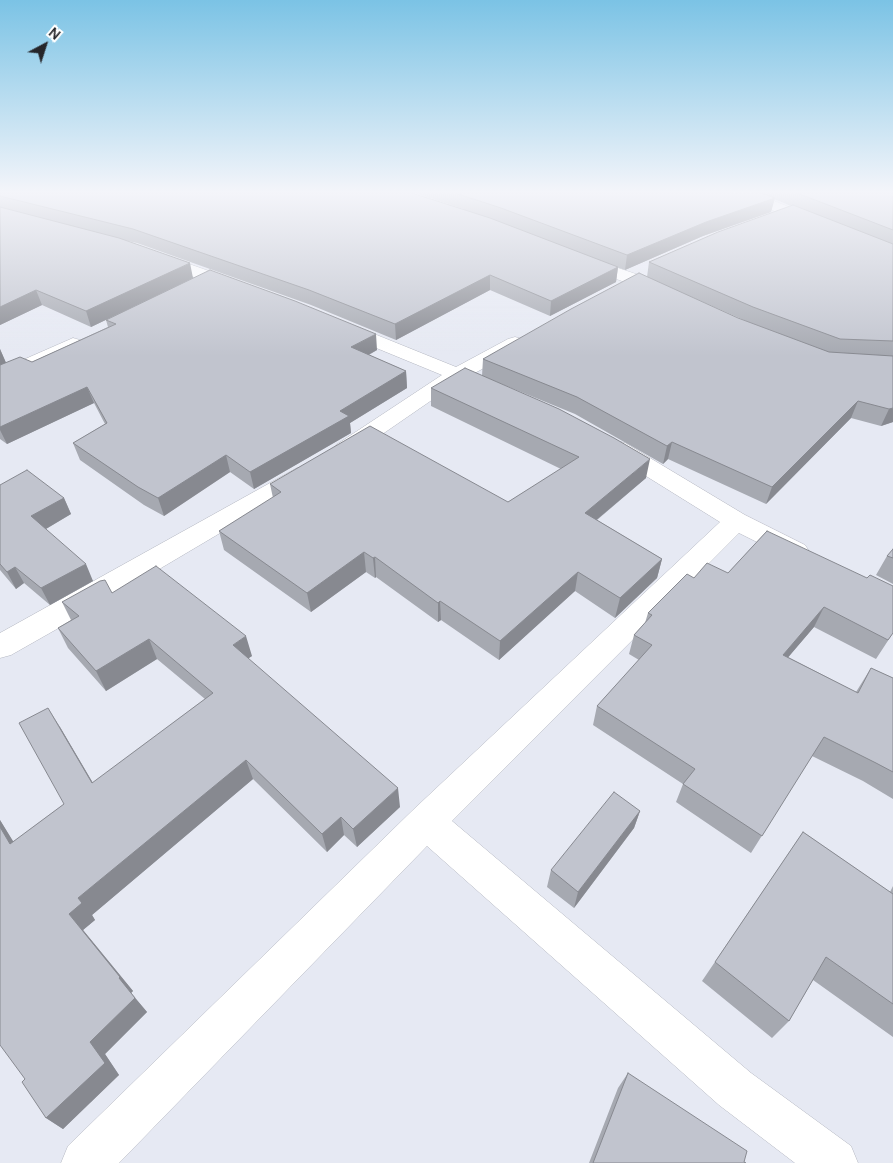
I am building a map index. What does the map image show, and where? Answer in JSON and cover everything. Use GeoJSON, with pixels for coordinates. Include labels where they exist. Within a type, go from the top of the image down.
{"type":"FeatureCollection","features":[{"type":"Feature","properties":{"kind":"street"},"geometry":{"type":"LineString","coordinates":[[139,252],[258,294]]}},
{"type":"Feature","properties":{"kind":"street"},"geometry":{"type":"LineString","coordinates":[[564,254],[626,282],[680,300]]}},
{"type":"Feature","properties":{"kind":"street"},"geometry":{"type":"LineString","coordinates":[[626,282],[650,267]]}},
{"type":"Feature","properties":{"kind":"street"},"geometry":{"type":"LineString","coordinates":[[186,290],[212,277]]}},
{"type":"Feature","properties":{"kind":"street"},"geometry":{"type":"LineString","coordinates":[[322,319],[511,398]]}},
{"type":"Feature","properties":{"kind":"street"},"geometry":{"type":"LineString","coordinates":[[0,647],[75,606],[349,447],[457,374],[533,334]]}},
{"type":"Feature","properties":{"kind":"street"},"geometry":{"type":"LineString","coordinates":[[0,377],[93,335]]}},
{"type":"Feature","properties":{"kind":"street"},"geometry":{"type":"LineString","coordinates":[[597,438],[736,521],[814,559]]}},
{"type":"Feature","properties":{"kind":"street"},"geometry":{"type":"LineString","coordinates":[[84,1163],[426,822],[736,521]]}},
{"type":"Feature","properties":{"kind":"street"},"geometry":{"type":"LineString","coordinates":[[426,822],[735,1089],[834,1163]]}},
{"type":"Feature","properties":{"kind":"building"},"geometry":{"type":"Polygon","coordinates":[[[0,247],[145,247],[190,263],[86,311],[36,290],[0,307],[0,247]]]}},
{"type":"Feature","properties":{"kind":"building"},"geometry":{"type":"Polygon","coordinates":[[[186,247],[566,247],[618,267],[551,301],[490,275],[395,324],[309,290],[186,247]]]}},
{"type":"Feature","properties":{"kind":"building"},"geometry":{"type":"Polygon","coordinates":[[[606,247],[645,247],[627,255],[606,247]]]}},
{"type":"Feature","properties":{"kind":"building"},"geometry":{"type":"Polygon","coordinates":[[[683,247],[893,247],[893,341],[840,339],[753,307],[649,262],[683,247]]]}},
{"type":"Feature","properties":{"kind":"building"},"geometry":{"type":"Polygon","coordinates":[[[210,270],[295,301],[376,334],[351,347],[406,371],[340,411],[349,416],[250,472],[226,455],[158,498],[138,487],[73,443],[107,423],[87,387],[0,427],[0,365],[20,357],[32,362],[116,324],[106,320],[210,270]]]}},
{"type":"Feature","properties":{"kind":"building"},"geometry":{"type":"Polygon","coordinates":[[[639,273],[738,318],[829,352],[893,356],[893,408],[889,409],[858,401],[772,487],[672,442],[667,446],[577,397],[483,359],[639,273]]]}},
{"type":"Feature","properties":{"kind":"building"},"geometry":{"type":"Polygon","coordinates":[[[465,368],[559,409],[650,459],[585,513],[662,559],[620,598],[578,572],[500,641],[440,601],[438,603],[375,557],[373,558],[364,552],[307,593],[219,531],[281,492],[270,484],[370,426],[508,502],[579,457],[431,388],[465,368]]]}},
{"type":"Feature","properties":{"kind":"building"},"geometry":{"type":"Polygon","coordinates":[[[27,470],[64,498],[31,516],[86,564],[41,588],[15,567],[7,572],[0,564],[0,485],[27,470]]]}},
{"type":"Feature","properties":{"kind":"building"},"geometry":{"type":"Polygon","coordinates":[[[767,531],[867,578],[870,575],[893,586],[893,633],[888,640],[824,607],[783,655],[858,693],[871,668],[893,678],[893,772],[824,737],[762,836],[683,784],[695,769],[597,706],[652,645],[634,635],[652,615],[648,613],[687,574],[694,578],[707,563],[728,573],[767,531]]]}},
{"type":"Feature","properties":{"kind":"building"},"geometry":{"type":"Polygon","coordinates":[[[893,549],[893,558],[887,556],[893,549]]]}},
{"type":"Feature","properties":{"kind":"building"},"geometry":{"type":"Polygon","coordinates":[[[156,566],[246,636],[233,645],[398,788],[353,829],[341,817],[322,834],[246,760],[78,898],[82,903],[69,914],[135,998],[90,1042],[105,1063],[46,1118],[22,1082],[25,1079],[0,1045],[0,827],[10,844],[64,804],[19,723],[48,708],[92,783],[213,693],[149,639],[96,671],[58,628],[79,616],[62,602],[105,580],[112,593],[156,566]]]}},
{"type":"Feature","properties":{"kind":"building"},"geometry":{"type":"Polygon","coordinates":[[[614,792],[640,811],[578,892],[551,870],[614,792]]]}},
{"type":"Feature","properties":{"kind":"building"},"geometry":{"type":"Polygon","coordinates":[[[803,832],[893,894],[893,1004],[826,957],[789,1021],[715,962],[803,832]]]}},
{"type":"Feature","properties":{"kind":"building"},"geometry":{"type":"Polygon","coordinates":[[[628,1073],[747,1151],[744,1162],[746,1163],[593,1163],[628,1073]]]}}]}
